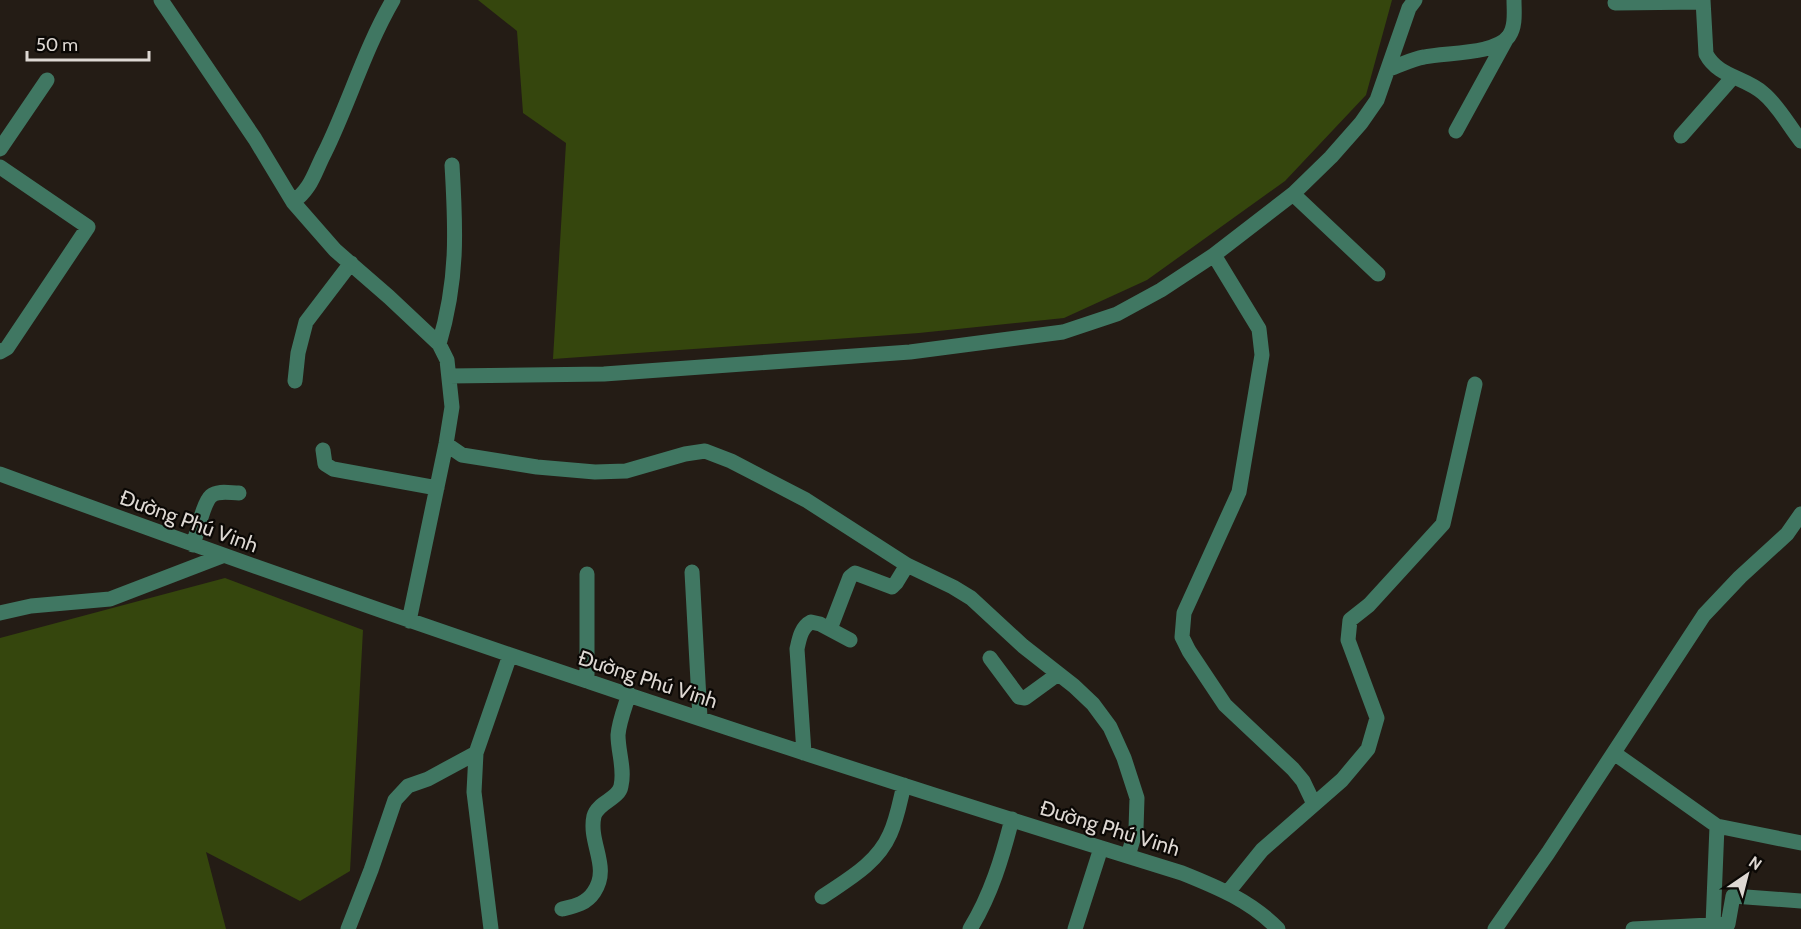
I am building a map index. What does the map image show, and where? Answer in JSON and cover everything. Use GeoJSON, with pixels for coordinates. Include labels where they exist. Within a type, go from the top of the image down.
{"type":"FeatureCollection","features":[{"type":"Feature","properties":{"kind":"street"},"geometry":{"type":"LineString","coordinates":[[292,202],[306,192],[342,118],[381,21],[393,0]]}},
{"type":"Feature","properties":{"kind":"street"},"geometry":{"type":"LineString","coordinates":[[449,376],[604,374],[910,352],[1063,332],[1117,314],[1161,290],[1214,255],[1293,194],[1361,123],[1377,100],[1409,8],[1414,0]]}},
{"type":"Feature","properties":{"kind":"street"},"geometry":{"type":"LineString","coordinates":[[1456,131],[1507,38],[1514,22],[1514,0]]}},
{"type":"Feature","properties":{"kind":"street"},"geometry":{"type":"LineString","coordinates":[[1615,3],[1703,1],[1706,54],[1715,67],[1765,94],[1801,141]]}},
{"type":"Feature","properties":{"kind":"street"},"geometry":{"type":"LineString","coordinates":[[165,2],[255,139],[292,202],[317,231],[438,344],[447,360],[452,407],[410,621]]}},
{"type":"Feature","properties":{"kind":"street"},"geometry":{"type":"LineString","coordinates":[[1389,69],[1425,57],[1462,53],[1494,46],[1507,38]]}},
{"type":"Feature","properties":{"kind":"street"},"geometry":{"type":"LineString","coordinates":[[1681,136],[1733,77]]}},
{"type":"Feature","properties":{"kind":"street"},"geometry":{"type":"LineString","coordinates":[[0,149],[47,80]]}},
{"type":"Feature","properties":{"kind":"street"},"geometry":{"type":"LineString","coordinates":[[438,344],[448,311],[454,272],[455,221],[452,165]]}},
{"type":"Feature","properties":{"kind":"street"},"geometry":{"type":"LineString","coordinates":[[0,166],[88,227],[7,348],[0,352]]}},
{"type":"Feature","properties":{"kind":"street"},"geometry":{"type":"LineString","coordinates":[[1293,194],[1378,274]]}},
{"type":"Feature","properties":{"kind":"street"},"geometry":{"type":"LineString","coordinates":[[1214,255],[1259,329],[1262,355],[1239,492],[1184,613],[1182,637],[1226,705],[1293,768],[1303,781],[1314,804]]}},
{"type":"Feature","properties":{"kind":"street"},"geometry":{"type":"LineString","coordinates":[[295,381],[298,353],[306,322],[351,263]]}},
{"type":"Feature","properties":{"kind":"street"},"geometry":{"type":"LineString","coordinates":[[1228,892],[1262,850],[1342,780],[1368,749],[1377,718],[1348,640],[1350,620],[1369,605],[1443,524],[1475,384]]}},
{"type":"Feature","properties":{"kind":"street"},"geometry":{"type":"LineString","coordinates":[[446,444],[462,454],[537,467],[595,472],[626,471],[685,454],[705,451],[731,461],[806,500],[907,564],[952,586],[971,598],[1023,646],[1094,704],[1110,727],[1124,758],[1137,798],[1136,829],[1128,856]]}},
{"type":"Feature","properties":{"kind":"street"},"geometry":{"type":"LineString","coordinates":[[323,450],[325,464],[333,469],[437,488]]}},
{"type":"Feature","properties":{"kind":"street","name":"Đường Phú Vinh"},"geometry":{"type":"LineString","coordinates":[[0,474],[222,556],[587,681],[804,753],[1182,873],[1246,902],[1278,929]]}},
{"type":"Feature","properties":{"kind":"street"},"geometry":{"type":"LineString","coordinates":[[193,545],[206,504],[211,496],[225,492],[239,493]]}},
{"type":"Feature","properties":{"kind":"street"},"geometry":{"type":"LineString","coordinates":[[1495,929],[1704,615],[1734,583],[1787,534],[1801,514]]}},
{"type":"Feature","properties":{"kind":"street"},"geometry":{"type":"LineString","coordinates":[[0,613],[31,606],[110,599],[222,556]]}},
{"type":"Feature","properties":{"kind":"street"},"geometry":{"type":"LineString","coordinates":[[830,629],[850,577],[855,573],[892,587],[897,583],[907,564]]}},
{"type":"Feature","properties":{"kind":"street"},"geometry":{"type":"LineString","coordinates":[[692,572],[700,718]]}},
{"type":"Feature","properties":{"kind":"street"},"geometry":{"type":"LineString","coordinates":[[587,574],[587,681]]}},
{"type":"Feature","properties":{"kind":"street"},"geometry":{"type":"LineString","coordinates":[[804,753],[797,649],[799,640],[808,623],[815,623],[850,640]]}},
{"type":"Feature","properties":{"kind":"street"},"geometry":{"type":"LineString","coordinates":[[491,929],[474,792],[476,753],[510,655]]}},
{"type":"Feature","properties":{"kind":"street"},"geometry":{"type":"LineString","coordinates":[[990,658],[1019,697],[1024,698],[1058,674]]}},
{"type":"Feature","properties":{"kind":"street"},"geometry":{"type":"LineString","coordinates":[[562,909],[583,903],[598,885],[602,868],[592,829],[595,813],[621,788],[622,767],[618,732],[628,694]]}},
{"type":"Feature","properties":{"kind":"street"},"geometry":{"type":"LineString","coordinates":[[348,929],[395,800],[408,786],[428,779],[476,753]]}},
{"type":"Feature","properties":{"kind":"street"},"geometry":{"type":"LineString","coordinates":[[1614,753],[1717,826],[1801,843]]}},
{"type":"Feature","properties":{"kind":"street"},"geometry":{"type":"LineString","coordinates":[[822,897],[863,869],[882,849],[895,822],[904,785]]}},
{"type":"Feature","properties":{"kind":"street"},"geometry":{"type":"LineString","coordinates":[[970,929],[984,904],[999,867],[1012,819]]}},
{"type":"Feature","properties":{"kind":"street"},"geometry":{"type":"LineString","coordinates":[[1713,925],[1717,826]]}},
{"type":"Feature","properties":{"kind":"street"},"geometry":{"type":"LineString","coordinates":[[1075,929],[1101,848]]}},
{"type":"Feature","properties":{"kind":"street"},"geometry":{"type":"LineString","coordinates":[[1633,929],[1728,924],[1732,896],[1801,901]]}},
{"type":"Feature","properties":{"kind":"green space"},"geometry":{"type":"Polygon","coordinates":[[[478,0],[1392,0],[1366,95],[1285,181],[1147,280],[1064,318],[919,333],[553,359],[566,143],[523,113],[517,31],[478,0]]]}},
{"type":"Feature","properties":{"kind":"green space"},"geometry":{"type":"Polygon","coordinates":[[[225,578],[363,630],[350,871],[300,901],[206,852],[226,929],[0,929],[0,638],[225,578]]]}}]}
